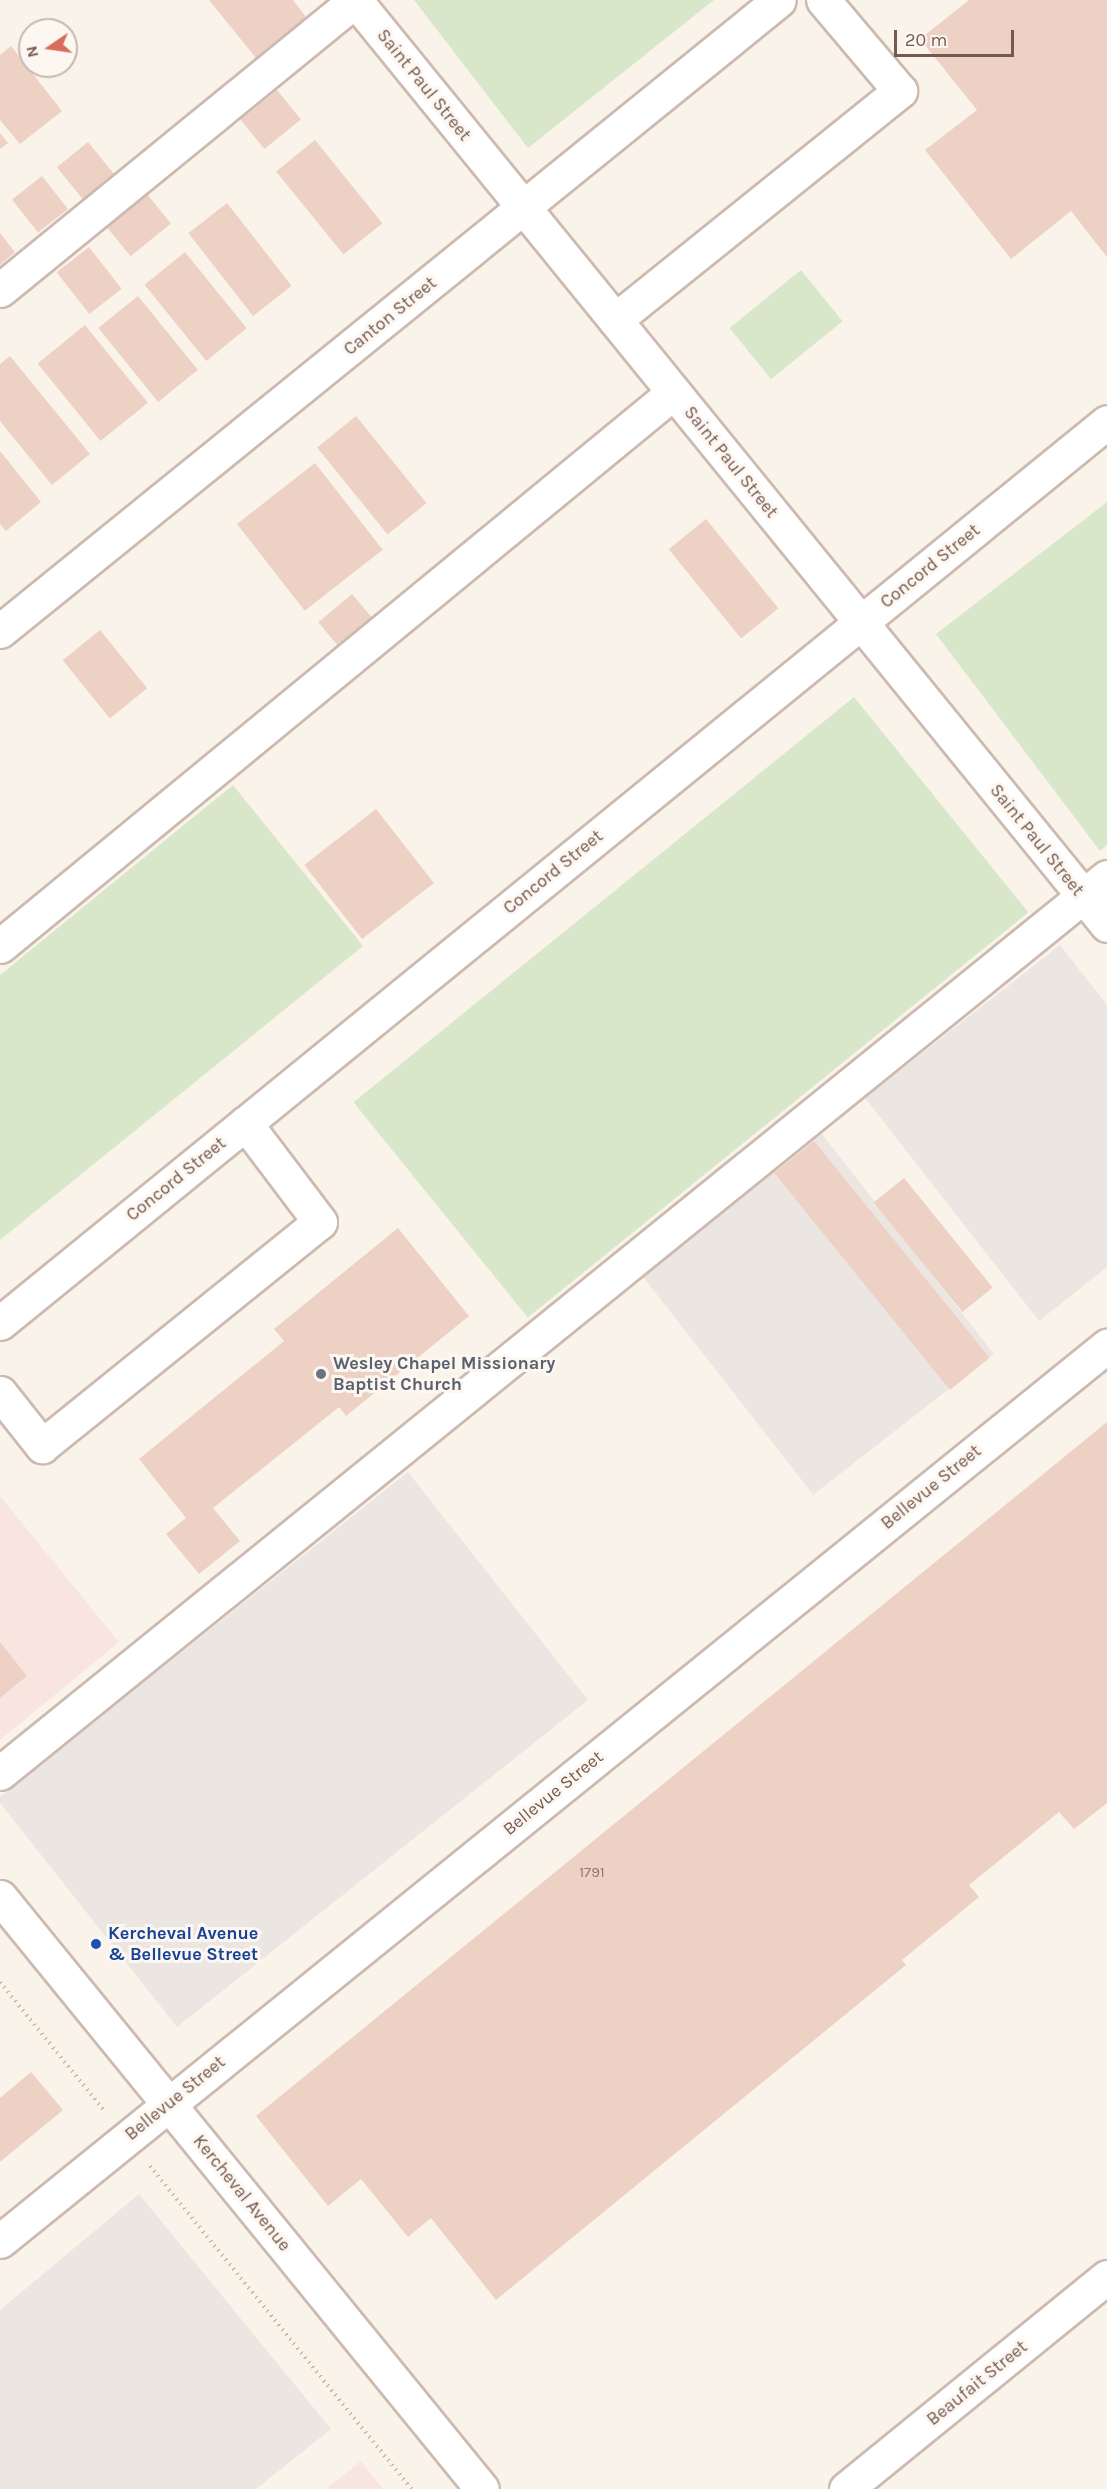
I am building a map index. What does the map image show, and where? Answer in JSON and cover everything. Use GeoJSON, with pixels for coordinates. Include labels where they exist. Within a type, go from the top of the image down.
{"type":"FeatureCollection","features":[{"type":"Feature","properties":{"kind":"street","name":"Saint Paul Street"},"geometry":{"type":"LineString","coordinates":[[355,0],[861,622],[1095,886],[1107,925]]}},
{"type":"Feature","properties":{"kind":"street"},"geometry":{"type":"LineString","coordinates":[[0,290],[355,0]]}},
{"type":"Feature","properties":{"kind":"street","name":"Canton Street"},"geometry":{"type":"LineString","coordinates":[[0,631],[779,0]]}},
{"type":"Feature","properties":{"kind":"street"},"geometry":{"type":"LineString","coordinates":[[615,320],[900,91],[823,0]]}},
{"type":"Feature","properties":{"kind":"street"},"geometry":{"type":"LineString","coordinates":[[0,946],[674,392]]}},
{"type":"Feature","properties":{"kind":"street","name":"Concord Street"},"geometry":{"type":"LineString","coordinates":[[0,1323],[1107,422]]}},
{"type":"Feature","properties":{"kind":"street"},"geometry":{"type":"LineString","coordinates":[[0,1773],[1095,886]]}},
{"type":"Feature","properties":{"kind":"street"},"geometry":{"type":"LineString","coordinates":[[0,1393],[42,1446],[320,1222],[245,1124]]}},
{"type":"Feature","properties":{"kind":"street","name":"Bellevue Street"},"geometry":{"type":"LineString","coordinates":[[0,2241],[1107,1346]]}},
{"type":"Feature","properties":{"kind":"street","name":"Kercheval Avenue"},"geometry":{"type":"LineString","coordinates":[[0,1897],[482,2489]]}},
{"type":"Feature","properties":{"kind":"street","name":"Beaufait Street"},"geometry":{"type":"LineString","coordinates":[[846,2489],[1107,2277]]}},
{"type":"Feature","properties":{"kind":"path"},"geometry":{"type":"LineString","coordinates":[[0,1982],[412,2489]]}},
{"type":"Feature","properties":{"kind":"shaded area"},"geometry":{"type":"Polygon","coordinates":[[[1060,945],[1107,1005],[1107,1267],[1039,1321],[865,1098],[1060,945]]]}},
{"type":"Feature","properties":{"kind":"shaded area"},"geometry":{"type":"Polygon","coordinates":[[[822,1134],[994,1354],[813,1495],[642,1275],[822,1134]]]}},
{"type":"Feature","properties":{"kind":"shaded area"},"geometry":{"type":"Polygon","coordinates":[[[408,1472],[588,1700],[177,2027],[0,1803],[0,1797],[408,1472]]]}},
{"type":"Feature","properties":{"kind":"shaded area"},"geometry":{"type":"Polygon","coordinates":[[[0,1496],[119,1642],[0,1740],[0,1496]]]}},
{"type":"Feature","properties":{"kind":"shaded area"},"geometry":{"type":"Polygon","coordinates":[[[139,2194],[331,2429],[256,2489],[0,2489],[0,2310],[139,2194]]]}},
{"type":"Feature","properties":{"kind":"shaded area"},"geometry":{"type":"Polygon","coordinates":[[[361,2461],[383,2489],[326,2489],[361,2461]]]}},
{"type":"Feature","properties":{"kind":"green space"},"geometry":{"type":"Polygon","coordinates":[[[414,0],[714,0],[528,148],[414,0]]]}},
{"type":"Feature","properties":{"kind":"green space"},"geometry":{"type":"Polygon","coordinates":[[[801,270],[843,321],[771,379],[730,328],[801,270]]]}},
{"type":"Feature","properties":{"kind":"green space"},"geometry":{"type":"Polygon","coordinates":[[[1107,502],[1107,845],[1100,851],[936,634],[1107,502]]]}},
{"type":"Feature","properties":{"kind":"green space"},"geometry":{"type":"Polygon","coordinates":[[[854,697],[1028,912],[528,1318],[354,1102],[854,697]]]}},
{"type":"Feature","properties":{"kind":"green space"},"geometry":{"type":"Polygon","coordinates":[[[233,785],[363,946],[0,1240],[0,975],[233,785]]]}},
{"type":"Feature","properties":{"kind":"building"},"geometry":{"type":"Polygon","coordinates":[[[209,0],[293,0],[306,17],[256,58],[209,0]]]}},
{"type":"Feature","properties":{"kind":"building"},"geometry":{"type":"Polygon","coordinates":[[[969,0],[1107,0],[1107,257],[1071,211],[1011,259],[925,150],[977,110],[920,39],[969,0]]]}},
{"type":"Feature","properties":{"kind":"building"},"geometry":{"type":"Polygon","coordinates":[[[11,46],[18,55],[18,78],[36,78],[62,111],[20,144],[0,120],[0,55],[11,46]]]}},
{"type":"Feature","properties":{"kind":"building"},"geometry":{"type":"Polygon","coordinates":[[[277,90],[301,120],[264,149],[240,120],[277,90]]]}},
{"type":"Feature","properties":{"kind":"building"},"geometry":{"type":"Polygon","coordinates":[[[0,133],[8,143],[0,149],[0,133]]]}},
{"type":"Feature","properties":{"kind":"building"},"geometry":{"type":"Polygon","coordinates":[[[315,140],[382,223],[343,255],[276,171],[315,140]]]}},
{"type":"Feature","properties":{"kind":"building"},"geometry":{"type":"Polygon","coordinates":[[[88,142],[114,174],[83,199],[57,167],[88,142]]]}},
{"type":"Feature","properties":{"kind":"building"},"geometry":{"type":"Polygon","coordinates":[[[42,176],[68,209],[38,232],[12,199],[42,176]]]}},
{"type":"Feature","properties":{"kind":"building"},"geometry":{"type":"Polygon","coordinates":[[[147,194],[171,224],[131,256],[107,227],[147,194]]]}},
{"type":"Feature","properties":{"kind":"building"},"geometry":{"type":"Polygon","coordinates":[[[227,203],[292,286],[253,316],[188,233],[227,203]]]}},
{"type":"Feature","properties":{"kind":"building"},"geometry":{"type":"Polygon","coordinates":[[[0,233],[15,252],[0,265],[0,233]]]}},
{"type":"Feature","properties":{"kind":"building"},"geometry":{"type":"Polygon","coordinates":[[[89,247],[122,289],[89,314],[57,272],[89,247]]]}},
{"type":"Feature","properties":{"kind":"building"},"geometry":{"type":"Polygon","coordinates":[[[185,252],[247,328],[206,361],[145,285],[185,252]]]}},
{"type":"Feature","properties":{"kind":"building"},"geometry":{"type":"Polygon","coordinates":[[[138,296],[198,370],[158,402],[98,328],[138,296]]]}},
{"type":"Feature","properties":{"kind":"building"},"geometry":{"type":"Polygon","coordinates":[[[85,325],[148,403],[101,441],[38,363],[85,325]]]}},
{"type":"Feature","properties":{"kind":"building"},"geometry":{"type":"Polygon","coordinates":[[[10,356],[90,454],[52,485],[0,421],[0,364],[10,356]]]}},
{"type":"Feature","properties":{"kind":"building"},"geometry":{"type":"Polygon","coordinates":[[[356,416],[426,503],[388,535],[317,447],[356,416]]]}},
{"type":"Feature","properties":{"kind":"building"},"geometry":{"type":"Polygon","coordinates":[[[0,451],[41,502],[6,531],[0,524],[0,451]]]}},
{"type":"Feature","properties":{"kind":"building"},"geometry":{"type":"Polygon","coordinates":[[[315,463],[383,550],[305,611],[237,524],[315,463]]]}},
{"type":"Feature","properties":{"kind":"building"},"geometry":{"type":"Polygon","coordinates":[[[706,519],[778,608],[741,639],[669,549],[706,519]]]}},
{"type":"Feature","properties":{"kind":"building"},"geometry":{"type":"Polygon","coordinates":[[[352,594],[376,623],[343,651],[318,622],[352,594]]]}},
{"type":"Feature","properties":{"kind":"building"},"geometry":{"type":"Polygon","coordinates":[[[100,630],[147,688],[110,718],[63,660],[100,630]]]}},
{"type":"Feature","properties":{"kind":"building"},"geometry":{"type":"Polygon","coordinates":[[[376,809],[434,883],[362,939],[304,865],[376,809]]]}},
{"type":"Feature","properties":{"kind":"building"},"geometry":{"type":"Polygon","coordinates":[[[814,1141],[990,1358],[950,1390],[774,1173],[814,1141]]]}},
{"type":"Feature","properties":{"kind":"building"},"geometry":{"type":"Polygon","coordinates":[[[904,1178],[993,1288],[962,1312],[874,1203],[904,1178]]]}},
{"type":"Feature","properties":{"kind":"building","name":"Wesley Chapel Missionary Baptist Church"},"geometry":{"type":"Polygon","coordinates":[[[398,1228],[469,1316],[346,1416],[339,1407],[213,1508],[240,1541],[199,1574],[166,1534],[186,1518],[139,1459],[284,1341],[274,1329],[398,1228]]]}},
{"type":"Feature","properties":{"kind":"building"},"geometry":{"type":"Polygon","coordinates":[[[1107,1422],[1107,1803],[1074,1829],[1059,1812],[969,1885],[979,1897],[902,1960],[906,1965],[496,2300],[431,2218],[408,2237],[361,2179],[328,2206],[256,2116],[1107,1422]]]}},
{"type":"Feature","properties":{"kind":"building"},"geometry":{"type":"Polygon","coordinates":[[[0,1642],[27,1676],[0,1698],[0,1642]]]}},
{"type":"Feature","properties":{"kind":"building"},"geometry":{"type":"Polygon","coordinates":[[[31,2072],[63,2110],[0,2162],[0,2098],[31,2072]]]}},
{"type":"Feature","properties":{"kind":"place","name":"Wesley Chapel Missionary Baptist Church"},"geometry":{"type":"Point","coordinates":[321,1374]}},
{"type":"Feature","properties":{"kind":"place","name":"Kercheval Avenue & Bellevue Street"},"geometry":{"type":"Point","coordinates":[96,1944]}}]}
